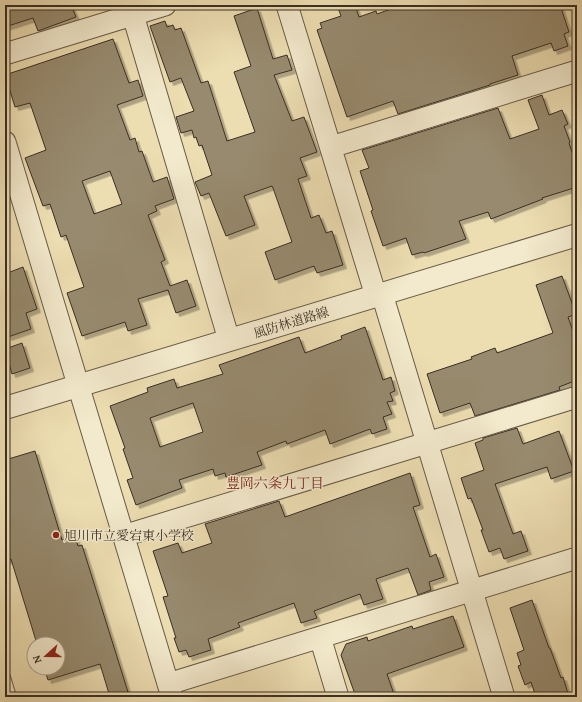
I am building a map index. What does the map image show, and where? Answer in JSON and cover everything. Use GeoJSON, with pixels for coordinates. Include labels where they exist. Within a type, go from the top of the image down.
{"type":"FeatureCollection","features":[{"type":"Feature","properties":{"kind":"street"},"geometry":{"type":"LineString","coordinates":[[5,54],[131,10],[165,5]]}},
{"type":"Feature","properties":{"kind":"street"},"geometry":{"type":"LineString","coordinates":[[291,6],[331,147],[427,443],[504,697]]}},
{"type":"Feature","properties":{"kind":"street"},"geometry":{"type":"LineString","coordinates":[[131,10],[229,340]]}},
{"type":"Feature","properties":{"kind":"street"},"geometry":{"type":"LineString","coordinates":[[331,147],[577,71]]}},
{"type":"Feature","properties":{"kind":"street"},"geometry":{"type":"LineString","coordinates":[[5,142],[170,690],[320,637],[577,558]]}},
{"type":"Feature","properties":{"kind":"street","name":"風防林道路線"},"geometry":{"type":"LineString","coordinates":[[5,408],[577,235]]}},
{"type":"Feature","properties":{"kind":"street"},"geometry":{"type":"LineString","coordinates":[[123,536],[577,397]]}},
{"type":"Feature","properties":{"kind":"street"},"geometry":{"type":"LineString","coordinates":[[320,637],[338,697]]}},
{"type":"Feature","properties":{"kind":"lane"},"geometry":{"type":"LineString","coordinates":[[5,677],[11,697]]}},
{"type":"Feature","properties":{"kind":"building"},"geometry":{"type":"Polygon","coordinates":[[[5,5],[71,5],[76,17],[38,31],[33,18],[5,27],[5,5]]]}},
{"type":"Feature","properties":{"kind":"building"},"geometry":{"type":"Polygon","coordinates":[[[337,5],[355,5],[359,17],[376,11],[377,14],[402,5],[560,5],[569,32],[564,34],[568,46],[554,51],[551,43],[512,56],[518,75],[490,85],[398,114],[393,101],[347,117],[317,30],[322,28],[320,23],[341,16],[337,5]]]}},
{"type":"Feature","properties":{"kind":"building"},"geometry":{"type":"Polygon","coordinates":[[[257,8],[273,59],[287,55],[292,70],[274,75],[292,121],[304,117],[317,152],[300,158],[307,176],[298,179],[311,218],[319,215],[326,233],[332,231],[343,265],[317,273],[314,266],[275,280],[265,252],[292,242],[273,188],[272,186],[244,196],[255,225],[226,236],[209,193],[201,196],[195,182],[212,175],[202,145],[199,146],[196,137],[194,138],[192,130],[181,133],[176,117],[194,111],[181,78],[170,82],[150,26],[165,21],[167,27],[173,25],[175,30],[181,28],[201,83],[208,81],[227,141],[255,132],[234,72],[251,66],[234,16],[257,8]]]}},
{"type":"Feature","properties":{"kind":"building"},"geometry":{"type":"Polygon","coordinates":[[[113,39],[129,83],[138,80],[143,96],[117,105],[130,140],[135,138],[139,152],[142,151],[153,182],[167,177],[174,199],[155,206],[157,211],[148,215],[165,260],[161,262],[170,286],[187,280],[196,306],[176,313],[168,290],[138,299],[147,325],[128,331],[125,322],[82,336],[67,293],[84,287],[66,235],[61,237],[50,204],[43,206],[25,158],[46,150],[30,103],[15,107],[5,75],[113,39]],[[110,171],[82,181],[94,214],[122,204],[110,171]]]}},
{"type":"Feature","properties":{"kind":"building"},"geometry":{"type":"Polygon","coordinates":[[[542,95],[549,115],[562,110],[568,124],[564,126],[577,167],[577,187],[542,198],[543,199],[491,219],[488,212],[459,221],[466,239],[424,253],[412,255],[406,238],[383,246],[371,211],[373,210],[360,171],[369,168],[362,150],[498,108],[510,139],[539,129],[528,100],[542,95]]]}},
{"type":"Feature","properties":{"kind":"building"},"geometry":{"type":"Polygon","coordinates":[[[23,267],[37,309],[26,313],[31,329],[8,337],[5,327],[5,274],[23,267]]]}},
{"type":"Feature","properties":{"kind":"building"},"geometry":{"type":"Polygon","coordinates":[[[562,276],[576,314],[568,317],[577,343],[577,380],[559,387],[560,390],[475,416],[470,403],[440,413],[427,374],[472,359],[471,357],[495,348],[497,353],[553,333],[536,285],[562,276]]]}},
{"type":"Feature","properties":{"kind":"building"},"geometry":{"type":"Polygon","coordinates":[[[365,327],[383,380],[391,377],[395,391],[390,393],[393,401],[387,402],[392,414],[383,417],[387,429],[372,434],[370,429],[330,444],[325,430],[287,444],[286,441],[257,452],[262,465],[226,477],[225,473],[215,476],[213,469],[179,480],[182,488],[136,505],[127,480],[133,478],[123,449],[125,448],[110,406],[148,392],[147,388],[174,379],[177,388],[223,374],[219,365],[299,337],[305,353],[342,339],[341,336],[365,327]],[[193,403],[150,418],[160,447],[203,432],[193,403]]]}},
{"type":"Feature","properties":{"kind":"building"},"geometry":{"type":"Polygon","coordinates":[[[22,343],[30,368],[12,374],[5,349],[22,343]]]}},
{"type":"Feature","properties":{"kind":"building"},"geometry":{"type":"Polygon","coordinates":[[[517,428],[523,444],[559,431],[574,471],[551,479],[547,467],[495,484],[513,534],[521,531],[528,551],[504,559],[500,548],[489,552],[481,530],[483,530],[471,498],[468,499],[461,478],[484,470],[475,443],[483,440],[483,438],[517,428]]]}},
{"type":"Feature","properties":{"kind":"building"},"geometry":{"type":"Polygon","coordinates":[[[35,451],[62,540],[75,536],[78,546],[82,545],[128,692],[110,697],[100,664],[66,674],[66,636],[35,636],[11,559],[5,561],[5,460],[35,451]]]}},
{"type":"Feature","properties":{"kind":"building"},"geometry":{"type":"Polygon","coordinates":[[[410,473],[420,505],[413,507],[430,557],[436,554],[444,577],[429,582],[431,590],[418,595],[408,568],[376,579],[383,599],[364,605],[360,594],[314,611],[317,618],[301,623],[294,603],[238,623],[240,627],[208,639],[211,650],[189,657],[186,650],[179,652],[163,597],[168,596],[153,551],[178,543],[182,553],[212,543],[205,524],[279,501],[285,517],[410,473]]]}},
{"type":"Feature","properties":{"kind":"building"},"geometry":{"type":"Polygon","coordinates":[[[532,600],[561,678],[563,677],[569,697],[536,697],[531,682],[525,685],[518,666],[521,665],[517,653],[524,650],[510,608],[532,600]]]}},
{"type":"Feature","properties":{"kind":"building"},"geometry":{"type":"Polygon","coordinates":[[[453,616],[464,647],[387,674],[395,697],[356,697],[341,655],[346,644],[367,637],[368,641],[412,626],[413,629],[453,616]]]}},
{"type":"Feature","properties":{"kind":"building"},"geometry":{"type":"Polygon","coordinates":[[[47,676],[61,676],[48,680],[47,676]]]}},
{"type":"Feature","properties":{"kind":"place","name":"旭川市立愛宕東小学校"},"geometry":{"type":"Point","coordinates":[56,535]}},
{"type":"Feature","properties":{"kind":"district","name":"豊岡六条九丁目"},"geometry":{"type":"Point","coordinates":[275,483]}}]}
